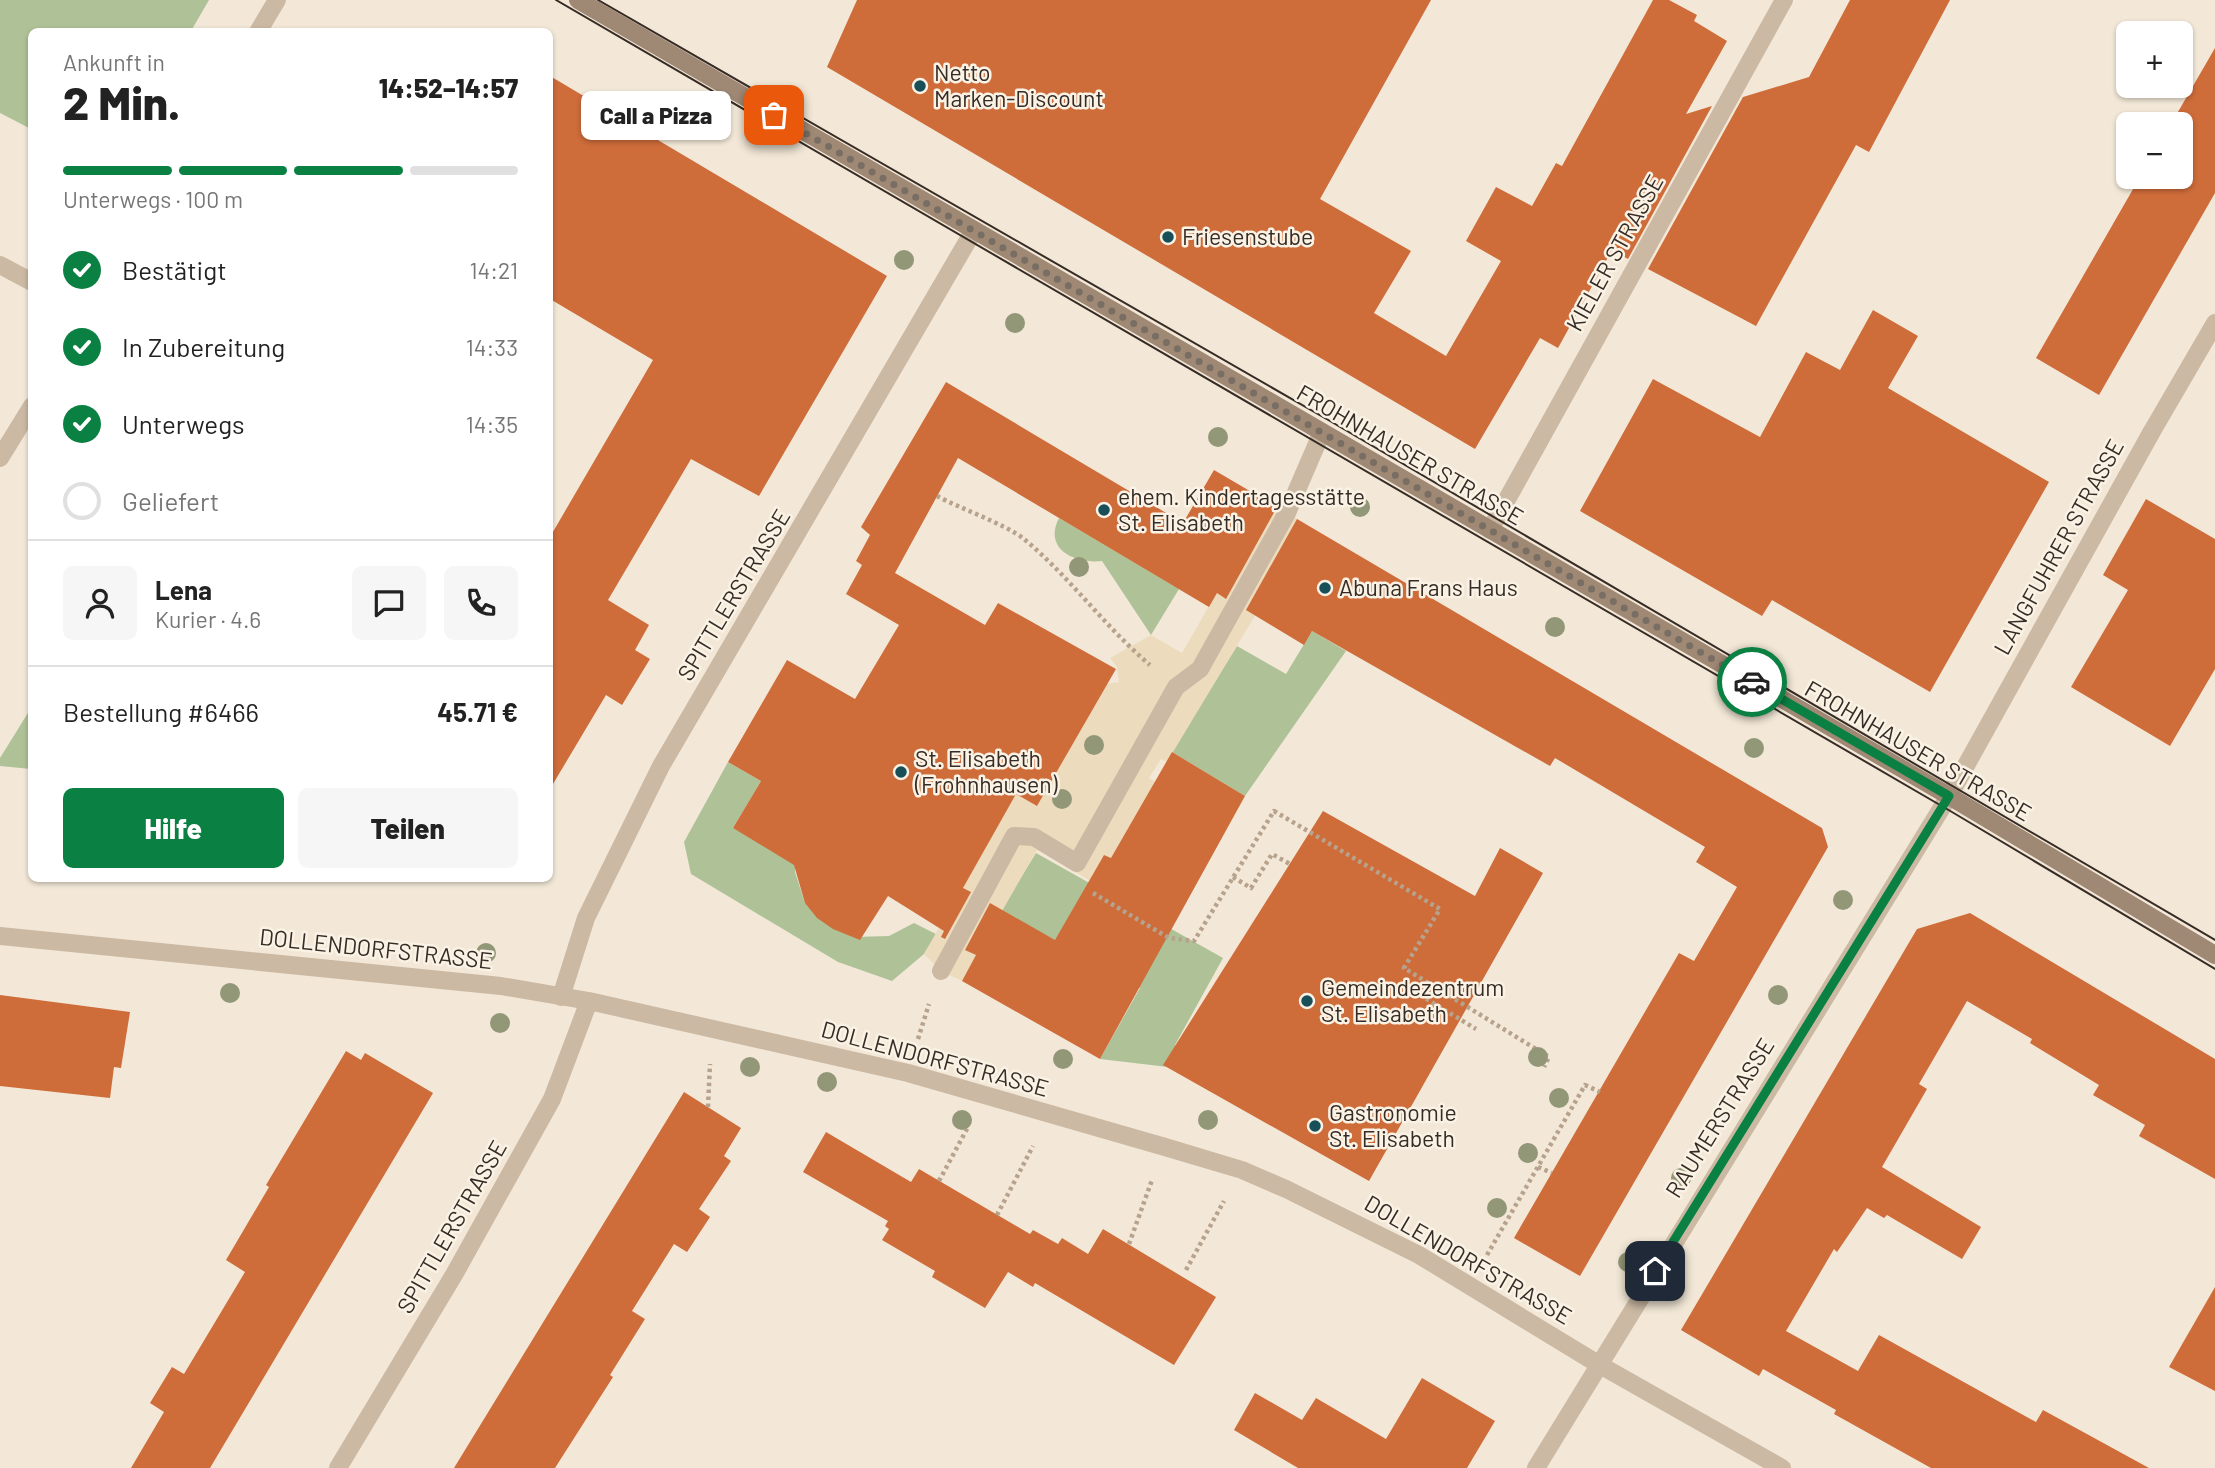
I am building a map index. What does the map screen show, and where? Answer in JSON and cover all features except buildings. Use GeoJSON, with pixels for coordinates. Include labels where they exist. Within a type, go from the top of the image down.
{"type":"FeatureCollection","features":[{"type":"Feature","properties":{"kind":"main road","name":"FROHNHAUSER STRASSE"},"geometry":{"type":"LineString","coordinates":[[578,0],[1949,796],[2215,955]]}},
{"type":"Feature","properties":{"kind":"street"},"geometry":{"type":"LineString","coordinates":[[260,28],[277,0]]}},
{"type":"Feature","properties":{"kind":"street","name":"KIELER STRASSE"},"geometry":{"type":"LineString","coordinates":[[1490,530],[1784,0]]}},
{"type":"Feature","properties":{"kind":"street","name":"SPITTLERSTRASSE"},"geometry":{"type":"LineString","coordinates":[[561,996],[586,918],[662,766],[974,230]]}},
{"type":"Feature","properties":{"kind":"street"},"geometry":{"type":"LineString","coordinates":[[0,265],[28,280]]}},
{"type":"Feature","properties":{"kind":"street","name":"LANGFUHRER STRASSE"},"geometry":{"type":"LineString","coordinates":[[1949,796],[2215,323]]}},
{"type":"Feature","properties":{"kind":"street"},"geometry":{"type":"LineString","coordinates":[[0,458],[28,412]]}},
{"type":"Feature","properties":{"kind":"street"},"geometry":{"type":"LineString","coordinates":[[941,971],[1014,836],[1034,837],[1077,863],[1176,687],[1200,669],[1287,513],[1322,432]]}},
{"type":"Feature","properties":{"kind":"street","name":"RAUMERSTRASSE"},"geometry":{"type":"LineString","coordinates":[[1536,1468],[1949,796]]}},
{"type":"Feature","properties":{"kind":"street","name":"DOLLENDORFSTRASSE"},"geometry":{"type":"LineString","coordinates":[[0,936],[501,986],[589,1001],[908,1073],[1165,1147],[1242,1170],[1419,1255],[1598,1364],[1782,1468]]}},
{"type":"Feature","properties":{"kind":"street","name":"SPITTLERSTRASSE"},"geometry":{"type":"LineString","coordinates":[[338,1468],[455,1273],[552,1099],[589,1001]]}},
{"type":"Feature","properties":{"kind":"path"},"geometry":{"type":"LineString","coordinates":[[937,496],[1022,537],[1090,601],[1142,658]]}},
{"type":"Feature","properties":{"kind":"path"},"geometry":{"type":"LineString","coordinates":[[1090,892],[1169,938],[1194,941],[1274,811],[1440,909],[1404,968],[1549,1057],[1544,1066]]}},
{"type":"Feature","properties":{"kind":"path"},"geometry":{"type":"LineString","coordinates":[[1233,877],[1251,888],[1272,854],[1290,864]]}},
{"type":"Feature","properties":{"kind":"path"},"geometry":{"type":"LineString","coordinates":[[1420,995],[1476,1029]]}},
{"type":"Feature","properties":{"kind":"path"},"geometry":{"type":"LineString","coordinates":[[1470,1287],[1585,1085],[1600,1092]]}},
{"type":"Feature","properties":{"kind":"path"},"geometry":{"type":"LineString","coordinates":[[939,1181],[985,1095]]}},
{"type":"Feature","properties":{"kind":"path"},"geometry":{"type":"LineString","coordinates":[[997,1215],[1050,1114]]}},
{"type":"Feature","properties":{"kind":"path"},"geometry":{"type":"LineString","coordinates":[[1129,1244],[1165,1147]]}},
{"type":"Feature","properties":{"kind":"path"},"geometry":{"type":"LineString","coordinates":[[1538,1167],[1552,1173]]}},
{"type":"Feature","properties":{"kind":"path"},"geometry":{"type":"LineString","coordinates":[[1186,1270],[1242,1170]]}},
{"type":"Feature","properties":{"kind":"green space"},"geometry":{"type":"Polygon","coordinates":[[[0,0],[209,0],[193,28],[28,28],[28,127],[0,113],[0,0]]]}},
{"type":"Feature","properties":{"kind":"green space"},"geometry":{"type":"Polygon","coordinates":[[[1059,518],[1179,589],[1151,635],[1102,561],[1072,557],[1058,546],[1055,529],[1059,518]]]}},
{"type":"Feature","properties":{"kind":"green space"},"geometry":{"type":"Polygon","coordinates":[[[1312,631],[1346,651],[1245,796],[1172,752],[1237,646],[1286,674],[1312,631]]]}},
{"type":"Feature","properties":{"kind":"green space"},"geometry":{"type":"Polygon","coordinates":[[[28,713],[28,769],[0,766],[0,758],[28,713]]]}},
{"type":"Feature","properties":{"kind":"green space"},"geometry":{"type":"Polygon","coordinates":[[[728,762],[761,781],[733,828],[796,856],[795,872],[805,903],[853,937],[889,936],[914,923],[936,934],[924,954],[892,981],[838,962],[691,874],[684,842],[728,762]]]}},
{"type":"Feature","properties":{"kind":"green space"},"geometry":{"type":"Polygon","coordinates":[[[1036,853],[1223,958],[1175,1045],[1179,1048],[1168,1067],[1100,1059],[1140,988],[1001,910],[1036,853]]]}},
{"type":"Feature","properties":{"kind":"shaded area"},"geometry":{"type":"Polygon","coordinates":[[[1269,502],[1306,524],[1260,601],[1262,604],[1167,762],[1161,759],[1149,778],[1155,782],[1111,858],[1104,855],[1092,875],[1096,884],[1037,850],[962,981],[941,971],[924,954],[1016,794],[1037,806],[1105,684],[1119,682],[1117,667],[1110,658],[1151,635],[1182,653],[1269,502]]]}},
{"type":"Feature","properties":{"kind":"tram line"},"geometry":{"type":"LineString","coordinates":[[556,0],[1952,812],[2215,969]]}},
{"type":"Feature","properties":{"kind":"tram line"},"geometry":{"type":"LineString","coordinates":[[598,0],[1330,421],[2215,940]]}},
{"type":"Feature","properties":{"kind":"way so far"},"geometry":{"type":"LineString","coordinates":[[774,115],[1752,682]]}},
{"type":"Feature","properties":{"kind":"place","name":"Netto Marken-Discount"},"geometry":{"type":"Point","coordinates":[920,86]}},
{"type":"Feature","properties":{"kind":"place","name":"Call a Pizza"},"geometry":{"type":"Point","coordinates":[774,115]}},
{"type":"Feature","properties":{"kind":"place","name":"Friesenstube"},"geometry":{"type":"Point","coordinates":[1168,237]}},
{"type":"Feature","properties":{"kind":"place","name":"ehem. Kindertagesstätte St. Elisabeth"},"geometry":{"type":"Point","coordinates":[1104,510]}},
{"type":"Feature","properties":{"kind":"place","name":"Abuna Frans Haus"},"geometry":{"type":"Point","coordinates":[1325,588]}},
{"type":"Feature","properties":{"kind":"place","name":"St. Elisabeth (Frohnhausen)"},"geometry":{"type":"Point","coordinates":[901,772]}},
{"type":"Feature","properties":{"kind":"place","name":"Gemeindezentrum St. Elisabeth"},"geometry":{"type":"Point","coordinates":[1307,1001]}},
{"type":"Feature","properties":{"kind":"place","name":"Gastronomie St. Elisabeth"},"geometry":{"type":"Point","coordinates":[1315,1126]}},
{"type":"Feature","properties":{"kind":"route"},"geometry":{"type":"LineString","coordinates":[[1655,1271],[1949,796],[1752,682]]}}]}
